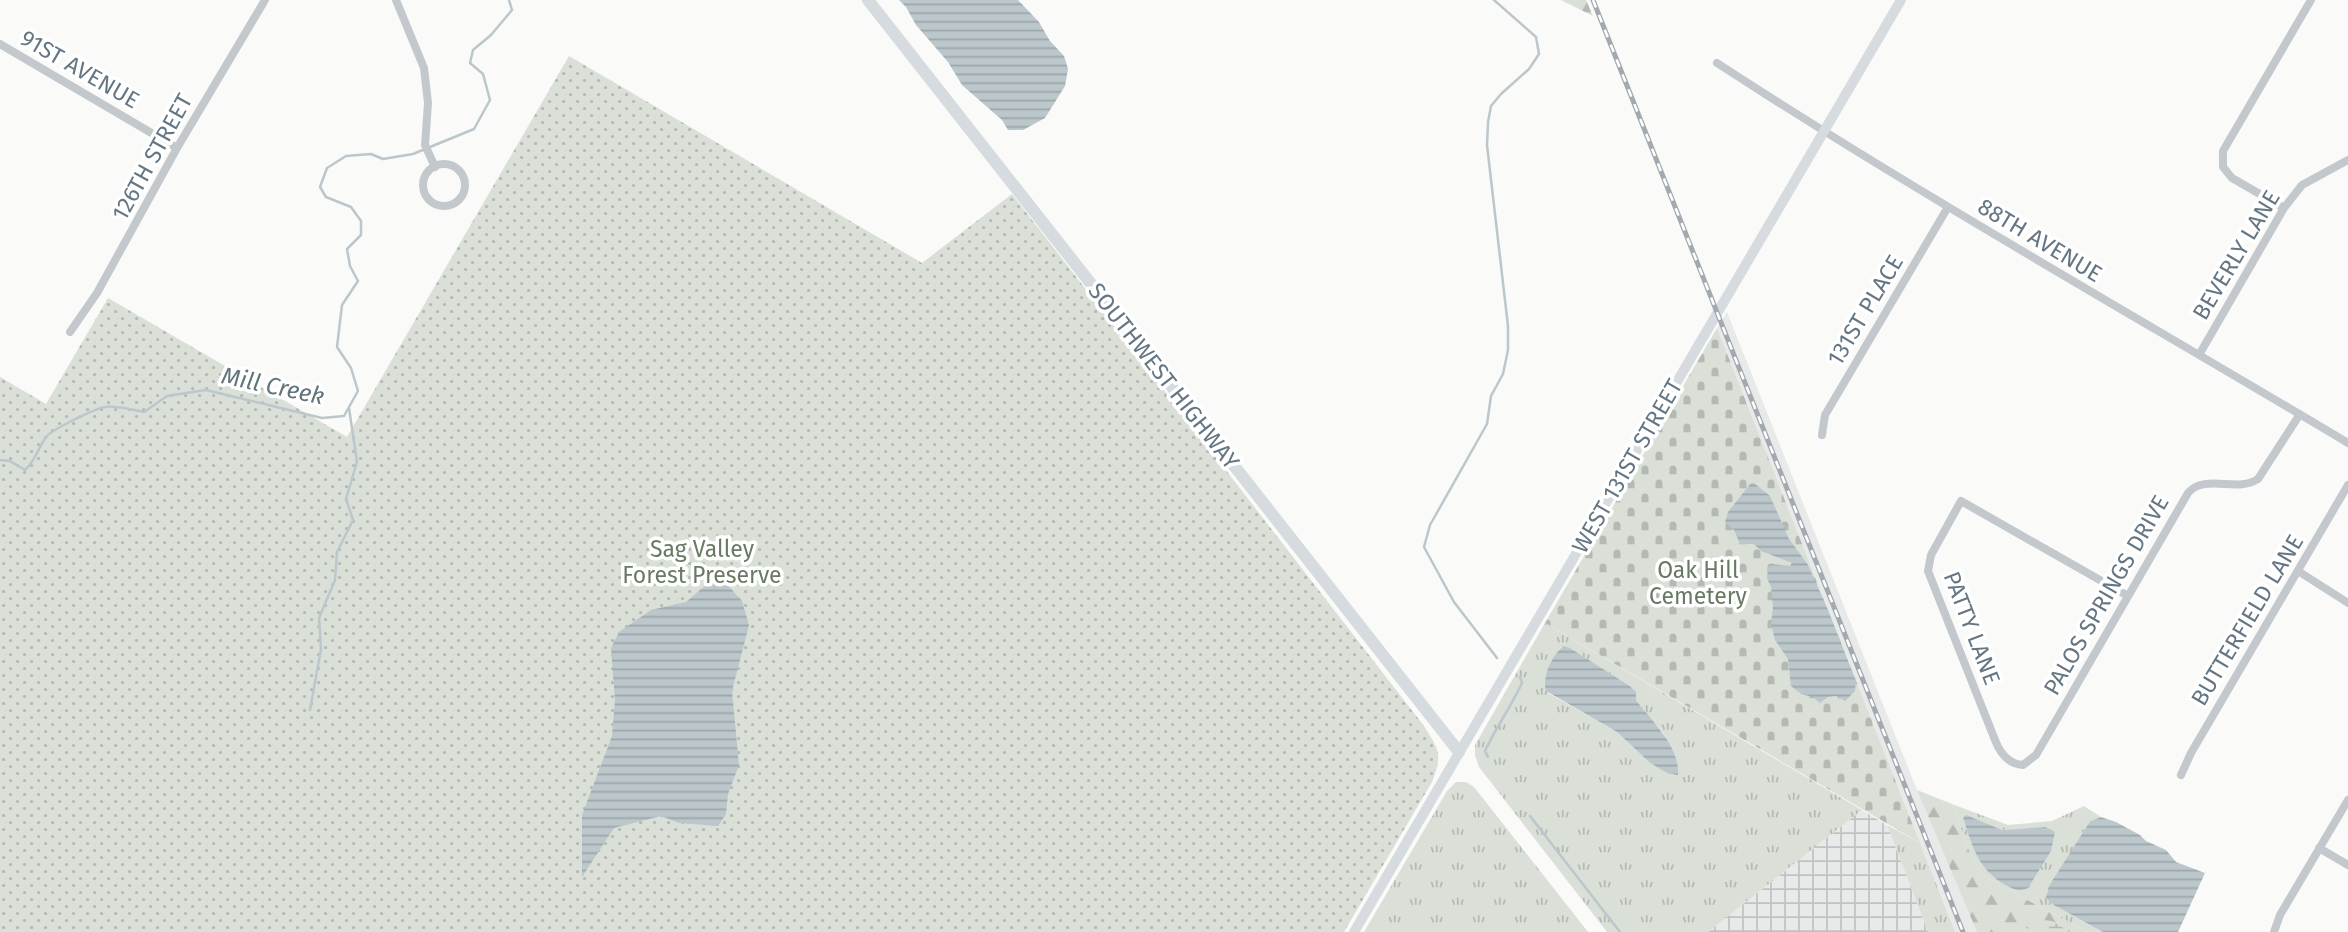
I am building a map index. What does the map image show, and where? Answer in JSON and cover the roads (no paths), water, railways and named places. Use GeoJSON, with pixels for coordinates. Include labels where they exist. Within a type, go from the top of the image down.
{"type":"FeatureCollection","features":[{"type":"Feature","properties":{"kind":"main road","name":"SOUTHWEST HIGHWAY"},"geometry":{"type":"LineString","coordinates":[[868,0],[1460,752]]}},
{"type":"Feature","properties":{"kind":"street","name":"126TH STREET"},"geometry":{"type":"LineString","coordinates":[[70,332],[107,275],[177,148],[265,0]]}},
{"type":"Feature","properties":{"kind":"street"},"geometry":{"type":"LineString","coordinates":[[396,0],[424,68],[428,103],[425,145],[435,167]]}},
{"type":"Feature","properties":{"kind":"street","name":"WEST 131ST STREET"},"geometry":{"type":"LineString","coordinates":[[1354,932],[1901,0]]}},
{"type":"Feature","properties":{"kind":"street"},"geometry":{"type":"LineString","coordinates":[[2284,208],[2232,178],[2223,166],[2223,151],[2311,0]]}},
{"type":"Feature","properties":{"kind":"street","name":"91ST AVENUE"},"geometry":{"type":"LineString","coordinates":[[0,44],[177,148]]}},
{"type":"Feature","properties":{"kind":"street","name":"88TH AVENUE"},"geometry":{"type":"LineString","coordinates":[[1717,63],[1948,208],[2348,443]]}},
{"type":"Feature","properties":{"kind":"street","name":"BEVERLY LANE"},"geometry":{"type":"LineString","coordinates":[[2199,355],[2284,208],[2302,185],[2348,160]]}},
{"type":"Feature","properties":{"kind":"street"},"geometry":{"type":"LineString","coordinates":[[446,164],[463,176],[463,195],[450,206],[432,202],[424,191],[426,176],[435,167],[446,164]]}},
{"type":"Feature","properties":{"kind":"street","name":"131ST PLACE"},"geometry":{"type":"LineString","coordinates":[[1822,435],[1825,415],[1948,208]]}},
{"type":"Feature","properties":{"kind":"street","name":"PALOS SPRINGS DRIVE"},"geometry":{"type":"LineString","coordinates":[[2016,764],[2028,763],[2036,755],[2192,488],[2204,484],[2246,484],[2258,480],[2300,414]]}},
{"type":"Feature","properties":{"kind":"street","name":"BUTTERFIELD LANE"},"geometry":{"type":"LineString","coordinates":[[2181,775],[2197,742],[2348,485]]}},
{"type":"Feature","properties":{"kind":"street","name":"PATTY LANE"},"geometry":{"type":"LineString","coordinates":[[2016,764],[2004,755],[1994,740],[1928,571],[1931,555],[1961,501],[2128,596]]}},
{"type":"Feature","properties":{"kind":"street"},"geometry":{"type":"LineString","coordinates":[[2298,571],[2348,603]]}},
{"type":"Feature","properties":{"kind":"street"},"geometry":{"type":"LineString","coordinates":[[2274,932],[2280,915],[2348,800]]}},
{"type":"Feature","properties":{"kind":"street"},"geometry":{"type":"LineString","coordinates":[[2319,848],[2348,865]]}},
{"type":"Feature","properties":{"kind":"waterway","name":"Mill Creek"},"geometry":{"type":"LineString","coordinates":[[0,460],[10,461],[25,470],[46,437],[84,415],[110,407],[144,412],[167,396],[206,390],[322,418],[344,416],[358,391],[351,368],[337,347],[342,305],[358,281],[350,266],[347,249],[361,235],[361,221],[351,207],[326,197],[320,187],[327,168],[346,156],[371,154],[383,159],[413,154],[474,129],[490,100],[483,74],[470,63],[473,50],[491,35],[512,10],[509,0]]}},
{"type":"Feature","properties":{"kind":"waterway"},"geometry":{"type":"LineString","coordinates":[[1494,0],[1536,37],[1539,54],[1529,69],[1491,106],[1488,122],[1487,145],[1508,326],[1508,350],[1503,374],[1491,396],[1487,424],[1430,525],[1424,547],[1454,602],[1497,658]]}},
{"type":"Feature","properties":{"kind":"waterway"},"geometry":{"type":"LineString","coordinates":[[310,710],[321,649],[319,618],[335,580],[337,552],[353,520],[346,499],[357,462],[349,408]]}},
{"type":"Feature","properties":{"kind":"waterway"},"geometry":{"type":"LineString","coordinates":[[1488,757],[1485,751],[1522,683],[1520,677]]}},
{"type":"Feature","properties":{"kind":"waterway"},"geometry":{"type":"LineString","coordinates":[[1530,816],[1620,932]]}},
{"type":"Feature","properties":{"kind":"railway"},"geometry":{"type":"LineString","coordinates":[[1593,0],[1963,932]]}},
{"type":"Feature","properties":{"kind":"park label","name":"Sag Valley Forest Preserve"},"geometry":{"type":"Point","coordinates":[702,562]}},
{"type":"Feature","properties":{"kind":"park label","name":"Oak Hill Cemetery"},"geometry":{"type":"Point","coordinates":[1698,583]}}]}
